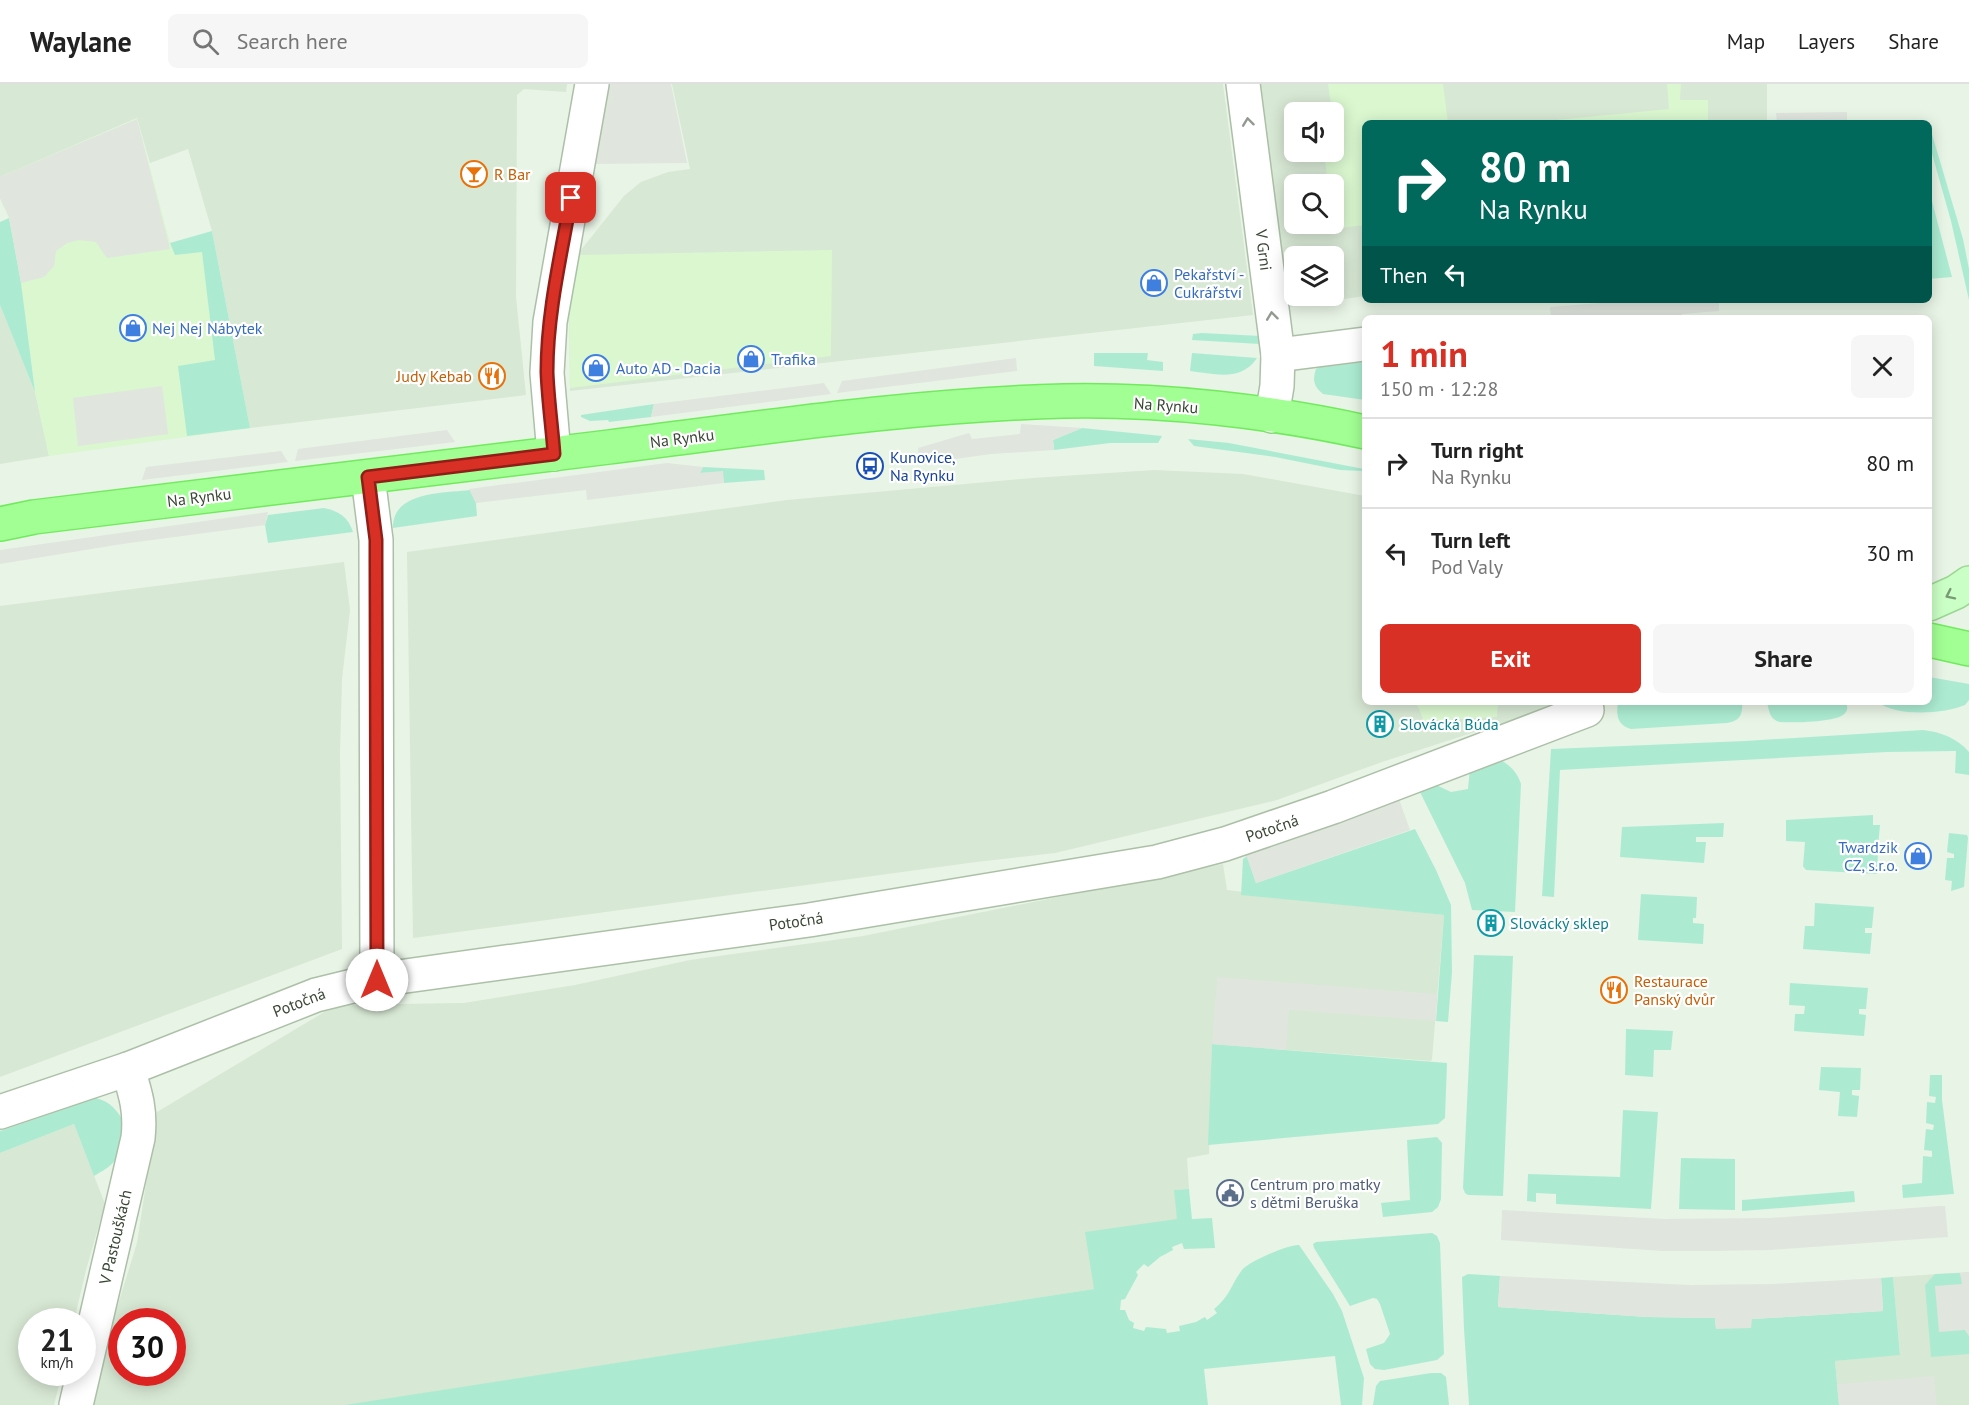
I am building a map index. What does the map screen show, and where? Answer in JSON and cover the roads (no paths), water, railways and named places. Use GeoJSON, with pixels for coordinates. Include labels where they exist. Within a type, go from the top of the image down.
{"type":"FeatureCollection","features":[{"type":"Feature","properties":{"kind":"main road","name":"Na Rynku"},"geometry":{"type":"LineString","coordinates":[[0,524],[34,517],[808,422],[1002,404],[1066,401],[1136,402],[1272,416],[1362,431]]}},
{"type":"Feature","properties":{"kind":"main road"},"geometry":{"type":"LineString","coordinates":[[1932,603],[1956,592],[1969,583]]}},
{"type":"Feature","properties":{"kind":"main road"},"geometry":{"type":"LineString","coordinates":[[1932,641],[1969,649]]}},
{"type":"Feature","properties":{"kind":"street"},"geometry":{"type":"LineString","coordinates":[[554,454],[547,373],[550,322],[592,84]]}},
{"type":"Feature","properties":{"kind":"street","name":"V Grni"},"geometry":{"type":"LineString","coordinates":[[1243,84],[1278,355],[1277,386],[1272,416]]}},
{"type":"Feature","properties":{"kind":"street"},"geometry":{"type":"LineString","coordinates":[[1278,355],[1362,344]]}},
{"type":"Feature","properties":{"kind":"street"},"geometry":{"type":"LineString","coordinates":[[368,477],[376,540],[377,980]]}},
{"type":"Feature","properties":{"kind":"street","name":"Potočná"},"geometry":{"type":"LineString","coordinates":[[0,1112],[128,1069],[316,995],[377,980],[809,920],[1157,862],[1225,843],[1332,807],[1587,710]]}},
{"type":"Feature","properties":{"kind":"street","name":"V Pastouškách"},"geometry":{"type":"LineString","coordinates":[[76,1405],[138,1138],[140,1118],[138,1101],[128,1069]]}},
{"type":"Feature","properties":{"kind":"place","name":"R Bar"},"geometry":{"type":"Point","coordinates":[474,174]}},
{"type":"Feature","properties":{"kind":"place","name":"Pekařství - Cukrářství"},"geometry":{"type":"Point","coordinates":[1154,283]}},
{"type":"Feature","properties":{"kind":"place","name":"Nej Nej Nábytek"},"geometry":{"type":"Point","coordinates":[133,328]}},
{"type":"Feature","properties":{"kind":"place","name":"Trafika"},"geometry":{"type":"Point","coordinates":[751,359]}},
{"type":"Feature","properties":{"kind":"place","name":"Auto AD - Dacia"},"geometry":{"type":"Point","coordinates":[596,368]}},
{"type":"Feature","properties":{"kind":"place","name":"Judy Kebab"},"geometry":{"type":"Point","coordinates":[492,376]}},
{"type":"Feature","properties":{"kind":"place","name":"Kunovice, Na Rynku"},"geometry":{"type":"Point","coordinates":[870,466]}},
{"type":"Feature","properties":{"kind":"place","name":"Slovácká Búda"},"geometry":{"type":"Point","coordinates":[1380,724]}},
{"type":"Feature","properties":{"kind":"place","name":"Twardzik CZ, s.r.o."},"geometry":{"type":"Point","coordinates":[1918,856]}},
{"type":"Feature","properties":{"kind":"place","name":"Slovácký sklep"},"geometry":{"type":"Point","coordinates":[1491,923]}},
{"type":"Feature","properties":{"kind":"place","name":"Restaurace Panský dvůr"},"geometry":{"type":"Point","coordinates":[1614,990]}},
{"type":"Feature","properties":{"kind":"place","name":"Centrum pro matky s dětmi Beruška"},"geometry":{"type":"Point","coordinates":[1230,1193]}}]}
